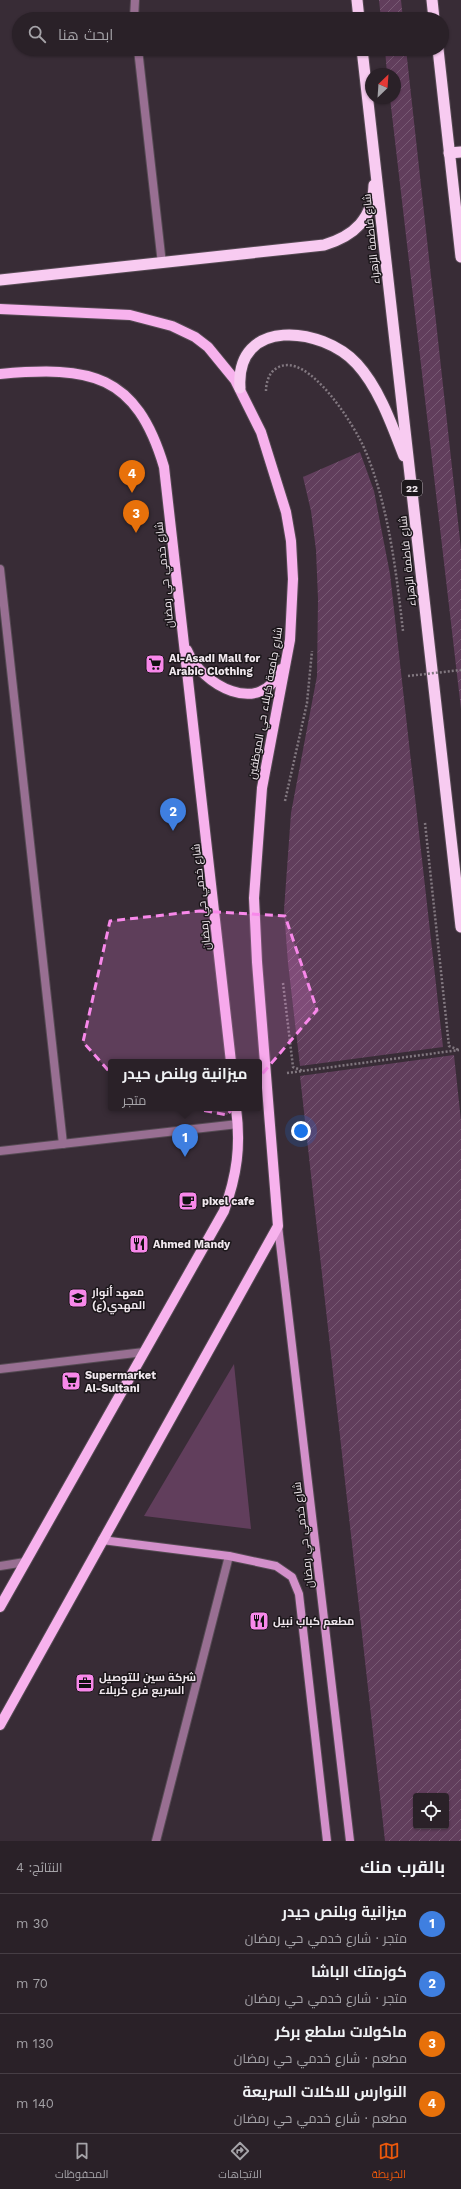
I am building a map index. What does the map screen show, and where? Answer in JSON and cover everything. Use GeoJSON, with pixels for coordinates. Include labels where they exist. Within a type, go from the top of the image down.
{"type":"FeatureCollection","features":[{"type":"Feature","properties":{"kind":"highway"},"geometry":{"type":"LineString","coordinates":[[357,0],[358,12]]}},
{"type":"Feature","properties":{"kind":"highway"},"geometry":{"type":"LineString","coordinates":[[432,0],[433,12]]}},
{"type":"Feature","properties":{"kind":"highway","name":"شارع فاطمة الزهراء"},"geometry":{"type":"LineString","coordinates":[[363,56],[461,927]]}},
{"type":"Feature","properties":{"kind":"highway"},"geometry":{"type":"LineString","coordinates":[[439,56],[461,257]]}},
{"type":"Feature","properties":{"kind":"highway"},"geometry":{"type":"LineString","coordinates":[[449,153],[461,152]]}},
{"type":"Feature","properties":{"kind":"highway"},"geometry":{"type":"LineString","coordinates":[[0,280],[162,264],[324,245],[342,239],[359,226],[368,210],[374,190],[375,159]]}},
{"type":"Feature","properties":{"kind":"highway"},"geometry":{"type":"LineString","coordinates":[[240,388],[241,372],[246,358],[256,345],[265,339],[275,335],[287,334],[306,336],[325,341],[349,356],[362,371],[381,404],[410,471]]}},
{"type":"Feature","properties":{"kind":"main road","name":"شارع جامعة كربلاء حي الموظفين"},"geometry":{"type":"LineString","coordinates":[[0,309],[130,315],[172,326],[195,337],[208,347],[240,388],[261,432],[286,512],[291,541],[293,579],[290,640],[262,788],[254,898],[256,948],[278,1226]]}},
{"type":"Feature","properties":{"kind":"main road","name":"شارع خدمي حي رمضان"},"geometry":{"type":"LineString","coordinates":[[0,374],[63,371],[87,375],[115,386],[128,398],[148,424],[156,441],[164,468],[231,1059]]}},
{"type":"Feature","properties":{"kind":"main road"},"geometry":{"type":"LineString","coordinates":[[184,642],[189,656],[209,678],[235,693],[248,694],[259,693],[276,680],[290,640]]}},
{"type":"Feature","properties":{"kind":"main road"},"geometry":{"type":"LineString","coordinates":[[0,1607],[224,1211],[234,1183],[238,1153],[236,1111]]}},
{"type":"Feature","properties":{"kind":"main road","name":"شارع خدمي حي رمضان"},"geometry":{"type":"LineString","coordinates":[[278,1226],[350,1841]]}},
{"type":"Feature","properties":{"kind":"main road"},"geometry":{"type":"LineString","coordinates":[[0,1725],[278,1226]]}},
{"type":"Feature","properties":{"kind":"main road","name":"شارع خدمي حي رمضان"},"geometry":{"type":"LineString","coordinates":[[102,1540],[229,1556],[276,1566],[285,1570],[297,1585],[326,1841]]}},
{"type":"Feature","properties":{"kind":"street"},"geometry":{"type":"LineString","coordinates":[[134,12],[135,0]]}},
{"type":"Feature","properties":{"kind":"street"},"geometry":{"type":"LineString","coordinates":[[139,56],[162,264]]}},
{"type":"Feature","properties":{"kind":"street"},"geometry":{"type":"LineString","coordinates":[[0,569],[63,1144]]}},
{"type":"Feature","properties":{"kind":"street"},"geometry":{"type":"LineString","coordinates":[[0,1151],[238,1124]]}},
{"type":"Feature","properties":{"kind":"street"},"geometry":{"type":"LineString","coordinates":[[0,1369],[144,1352]]}},
{"type":"Feature","properties":{"kind":"street"},"geometry":{"type":"LineString","coordinates":[[156,1841],[229,1556]]}},
{"type":"Feature","properties":{"kind":"street"},"geometry":{"type":"LineString","coordinates":[[0,1566],[25,1562]]}},
{"type":"Feature","properties":{"kind":"path"},"geometry":{"type":"LineString","coordinates":[[266,395],[266,385],[270,375],[276,368],[285,365],[299,368],[314,376],[328,392],[352,426],[365,449],[376,480],[396,574],[404,635]]}},
{"type":"Feature","properties":{"kind":"path"},"geometry":{"type":"LineString","coordinates":[[284,802],[307,703],[312,649]]}},
{"type":"Feature","properties":{"kind":"path"},"geometry":{"type":"LineString","coordinates":[[409,681],[408,675],[461,670]]}},
{"type":"Feature","properties":{"kind":"path"},"geometry":{"type":"LineString","coordinates":[[424,820],[449,1046],[460,1050]]}},
{"type":"Feature","properties":{"kind":"path"},"geometry":{"type":"LineString","coordinates":[[282,976],[293,1067],[303,1071]]}},
{"type":"Feature","properties":{"kind":"path"},"geometry":{"type":"LineString","coordinates":[[266,1076],[460,1050]]}},
{"type":"Feature","properties":{"kind":"highlighted area"},"geometry":{"type":"Polygon","coordinates":[[[200,911],[285,916],[317,1010],[227,1115],[131,1096],[83,1042],[110,921],[200,911]]]}},
{"type":"Feature","properties":{"kind":"shaded area"},"geometry":{"type":"Polygon","coordinates":[[[379,0],[401,0],[402,12],[380,12],[379,0]]]}},
{"type":"Feature","properties":{"kind":"shaded area"},"geometry":{"type":"Polygon","coordinates":[[[386,56],[407,56],[461,549],[461,709],[391,104],[401,104],[401,68],[387,68],[386,56]]]}},
{"type":"Feature","properties":{"kind":"shaded area"},"geometry":{"type":"Polygon","coordinates":[[[360,452],[374,491],[390,574],[443,1047],[300,1066],[288,963],[284,910],[291,813],[317,676],[318,599],[316,550],[311,511],[303,477],[360,452]]]}},
{"type":"Feature","properties":{"kind":"shaded area"},"geometry":{"type":"Polygon","coordinates":[[[454,1055],[461,1121],[461,1841],[385,1841],[300,1076],[454,1055]]]}},
{"type":"Feature","properties":{"kind":"shaded area"},"geometry":{"type":"Polygon","coordinates":[[[234,1364],[251,1529],[144,1516],[234,1364]]]}},
{"type":"Feature","properties":{"kind":"place","name":"النوارس للاكلات السريعة"},"geometry":{"type":"Point","coordinates":[132,493]}},
{"type":"Feature","properties":{"kind":"place","name":"ماكولات سلطع بركر"},"geometry":{"type":"Point","coordinates":[136,533]}},
{"type":"Feature","properties":{"kind":"place","name":"Al-Asadi Mall for Arabic Clothing"},"geometry":{"type":"Point","coordinates":[155,664]}},
{"type":"Feature","properties":{"kind":"place","name":"كوزمتك الباشا"},"geometry":{"type":"Point","coordinates":[173,831]}},
{"type":"Feature","properties":{"kind":"place","name":"ميزانية وبلنص حيدر"},"geometry":{"type":"Point","coordinates":[185,1157]}},
{"type":"Feature","properties":{"kind":"place","name":"pixel cafe"},"geometry":{"type":"Point","coordinates":[188,1201]}},
{"type":"Feature","properties":{"kind":"place","name":"Ahmed Mandy"},"geometry":{"type":"Point","coordinates":[139,1244]}},
{"type":"Feature","properties":{"kind":"place","name":"معهد أنوار المهدي(ع)"},"geometry":{"type":"Point","coordinates":[78,1298]}},
{"type":"Feature","properties":{"kind":"place","name":"Supermarket Al-Sultani"},"geometry":{"type":"Point","coordinates":[71,1381]}},
{"type":"Feature","properties":{"kind":"place","name":"مطعم كباب نبيل"},"geometry":{"type":"Point","coordinates":[259,1621]}},
{"type":"Feature","properties":{"kind":"place","name":"شركة سين للتوصيل السريع فرع كربلاء"},"geometry":{"type":"Point","coordinates":[85,1683]}}]}
